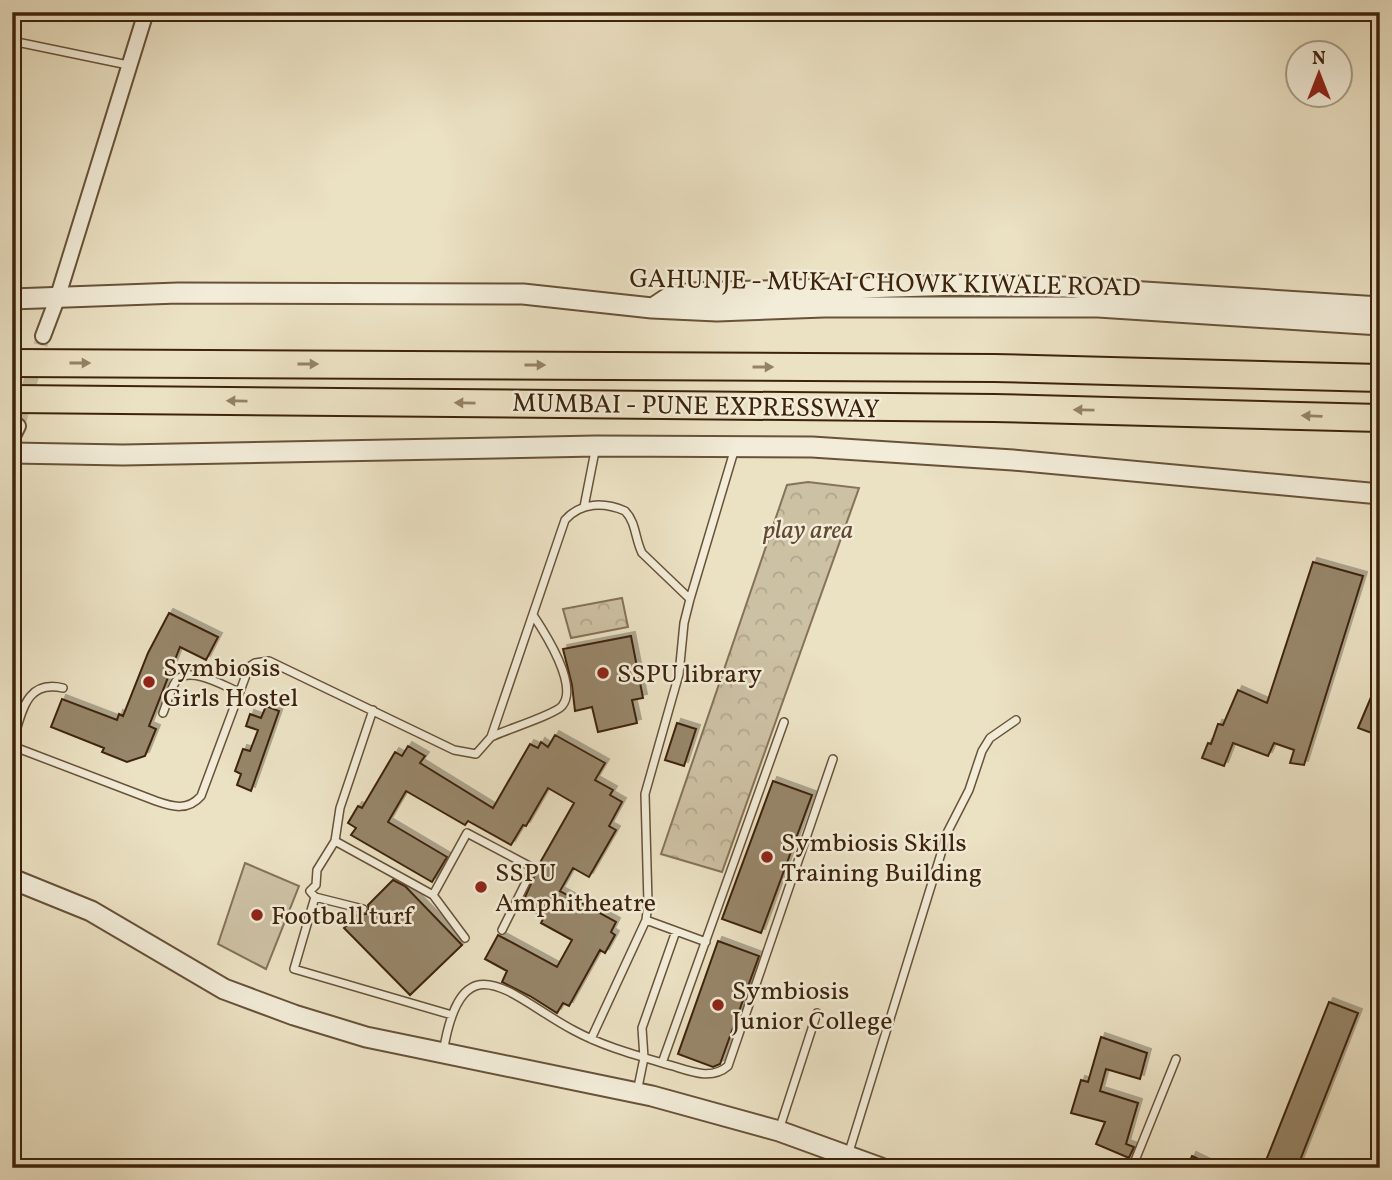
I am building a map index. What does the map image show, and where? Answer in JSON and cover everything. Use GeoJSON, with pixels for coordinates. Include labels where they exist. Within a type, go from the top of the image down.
{"type":"FeatureCollection","features":[{"type":"Feature","properties":{"kind":"highway","name":"MUMBAI - PUNE EXPRESSWAY"},"geometry":{"type":"LineString","coordinates":[[12,363],[994,368],[1380,378]]}},
{"type":"Feature","properties":{"kind":"highway","name":"MUMBAI - PUNE EXPRESSWAY"},"geometry":{"type":"LineString","coordinates":[[12,399],[994,408],[1380,418]]}},
{"type":"Feature","properties":{"kind":"street"},"geometry":{"type":"LineString","coordinates":[[43,336],[57,299],[146,12]]}},
{"type":"Feature","properties":{"kind":"street"},"geometry":{"type":"LineString","coordinates":[[652,308],[668,298],[692,293],[960,285],[1065,287],[1380,307]]}},
{"type":"Feature","properties":{"kind":"street","name":"GAHUNJE - MUKAI CHOWK KIWALE ROAD"},"geometry":{"type":"LineString","coordinates":[[12,299],[178,292],[523,294],[652,308],[717,311],[824,307],[1098,307],[1380,325]]}},
{"type":"Feature","properties":{"kind":"street"},"geometry":{"type":"LineString","coordinates":[[12,453],[123,456],[596,446],[812,446],[989,458],[1380,494]]}},
{"type":"Feature","properties":{"kind":"street"},"geometry":{"type":"LineString","coordinates":[[12,879],[90,911],[224,989],[294,1016],[366,1037],[637,1093],[779,1131],[881,1168]]}},
{"type":"Feature","properties":{"kind":"lane"},"geometry":{"type":"LineString","coordinates":[[12,41],[128,65]]}},
{"type":"Feature","properties":{"kind":"lane"},"geometry":{"type":"LineString","coordinates":[[591,1039],[646,920],[648,903],[645,794],[679,674],[684,623],[690,599],[736,444]]}},
{"type":"Feature","properties":{"kind":"lane"},"geometry":{"type":"LineString","coordinates":[[584,507],[596,446]]}},
{"type":"Feature","properties":{"kind":"lane"},"geometry":{"type":"LineString","coordinates":[[63,688],[50,685],[33,692],[27,701],[12,745],[164,804],[189,806],[201,796],[249,667],[255,663],[269,661],[454,750],[476,754],[491,737],[565,520],[572,512],[584,507],[614,506],[625,511],[633,523],[642,553],[690,599]]}},
{"type":"Feature","properties":{"kind":"lane"},"geometry":{"type":"LineString","coordinates":[[491,737],[552,712],[562,706],[566,697],[563,672],[533,615]]}},
{"type":"Feature","properties":{"kind":"lane"},"geometry":{"type":"LineString","coordinates":[[163,713],[173,687],[178,679],[185,675],[197,676],[239,692]]}},
{"type":"Feature","properties":{"kind":"lane"},"geometry":{"type":"LineString","coordinates":[[363,909],[314,897],[310,891],[316,884],[317,870],[335,841],[340,808],[373,710]]}},
{"type":"Feature","properties":{"kind":"lane"},"geometry":{"type":"LineString","coordinates":[[848,1156],[948,831],[969,790],[982,751],[990,738],[1016,720]]}},
{"type":"Feature","properties":{"kind":"lane"},"geometry":{"type":"LineString","coordinates":[[662,1063],[784,722]]}},
{"type":"Feature","properties":{"kind":"lane"},"geometry":{"type":"LineString","coordinates":[[443,1053],[452,1015],[463,996],[480,985],[496,984],[591,1039],[662,1063],[712,1074],[720,1073],[728,1066],[833,760]]}},
{"type":"Feature","properties":{"kind":"lane"},"geometry":{"type":"LineString","coordinates":[[433,895],[467,833],[533,868],[502,930]]}},
{"type":"Feature","properties":{"kind":"lane"},"geometry":{"type":"LineString","coordinates":[[335,841],[433,895],[465,938]]}},
{"type":"Feature","properties":{"kind":"lane"},"geometry":{"type":"LineString","coordinates":[[314,897],[294,969],[452,1015]]}},
{"type":"Feature","properties":{"kind":"lane"},"geometry":{"type":"LineString","coordinates":[[646,920],[706,942]]}},
{"type":"Feature","properties":{"kind":"lane"},"geometry":{"type":"LineString","coordinates":[[637,1093],[644,1058],[642,1028],[676,931]]}},
{"type":"Feature","properties":{"kind":"lane"},"geometry":{"type":"LineString","coordinates":[[779,1131],[817,1013]]}},
{"type":"Feature","properties":{"kind":"lane"},"geometry":{"type":"LineString","coordinates":[[1132,1168],[1176,1059]]}},
{"type":"Feature","properties":{"kind":"green space","name":"play area"},"geometry":{"type":"Polygon","coordinates":[[[808,482],[859,488],[722,872],[661,854],[787,485],[808,482]]]}},
{"type":"Feature","properties":{"kind":"green space"},"geometry":{"type":"Polygon","coordinates":[[[622,598],[628,627],[571,638],[563,609],[622,598]]]}},
{"type":"Feature","properties":{"kind":"green space","name":"Football turf"},"geometry":{"type":"Polygon","coordinates":[[[245,863],[299,886],[266,969],[218,944],[245,863]]]}},
{"type":"Feature","properties":{"kind":"building"},"geometry":{"type":"Polygon","coordinates":[[[1313,562],[1363,576],[1304,765],[1290,763],[1294,750],[1274,743],[1268,756],[1233,743],[1224,766],[1202,758],[1208,743],[1211,744],[1218,724],[1223,725],[1238,690],[1267,703],[1313,562]]]}},
{"type":"Feature","properties":{"kind":"building"},"geometry":{"type":"Polygon","coordinates":[[[169,613],[218,637],[206,660],[180,647],[149,726],[156,729],[145,756],[127,762],[102,752],[104,748],[51,727],[62,699],[117,720],[119,714],[123,716],[148,653],[169,613]]]}},
{"type":"Feature","properties":{"kind":"building","name":"SSPU library"},"geometry":{"type":"Polygon","coordinates":[[[631,636],[643,698],[632,700],[637,723],[598,732],[592,707],[575,711],[563,649],[631,636]]]}},
{"type":"Feature","properties":{"kind":"building"},"geometry":{"type":"Polygon","coordinates":[[[1380,676],[1380,736],[1358,728],[1380,676]]]}},
{"type":"Feature","properties":{"kind":"building"},"geometry":{"type":"Polygon","coordinates":[[[266,706],[279,711],[251,791],[237,785],[241,774],[235,771],[243,749],[250,751],[258,730],[246,726],[250,714],[261,718],[266,706]]]}},
{"type":"Feature","properties":{"kind":"building"},"geometry":{"type":"Polygon","coordinates":[[[677,723],[696,729],[684,766],[665,760],[677,723]]]}},
{"type":"Feature","properties":{"kind":"building"},"geometry":{"type":"Polygon","coordinates":[[[555,735],[605,763],[595,780],[613,790],[610,795],[622,802],[609,826],[616,830],[589,877],[573,868],[560,891],[616,922],[611,932],[615,935],[605,953],[600,950],[569,1006],[563,1003],[557,1013],[502,982],[507,971],[485,959],[498,935],[557,967],[572,940],[541,923],[544,917],[528,908],[525,897],[541,861],[574,803],[548,788],[526,826],[523,825],[511,845],[468,821],[465,825],[406,791],[388,822],[447,857],[432,882],[351,835],[356,828],[348,823],[358,806],[362,808],[395,752],[402,756],[408,746],[425,756],[420,763],[493,808],[530,744],[538,748],[541,742],[548,747],[555,735]]]}},
{"type":"Feature","properties":{"kind":"building","name":"Symbiosis Skills Training Building"},"geometry":{"type":"Polygon","coordinates":[[[773,781],[812,795],[761,933],[722,919],[773,781]]]}},
{"type":"Feature","properties":{"kind":"building"},"geometry":{"type":"Polygon","coordinates":[[[393,880],[405,886],[462,945],[410,995],[344,928],[358,914],[367,914],[368,905],[393,880]]]}},
{"type":"Feature","properties":{"kind":"building","name":"Symbiosis Junior College"},"geometry":{"type":"Polygon","coordinates":[[[718,941],[759,956],[720,1064],[713,1067],[678,1054],[718,941]]]}},
{"type":"Feature","properties":{"kind":"building"},"geometry":{"type":"Polygon","coordinates":[[[1329,1002],[1358,1013],[1297,1168],[1263,1168],[1329,1002]]]}},
{"type":"Feature","properties":{"kind":"building"},"geometry":{"type":"Polygon","coordinates":[[[1101,1037],[1147,1053],[1140,1079],[1106,1069],[1100,1091],[1138,1103],[1126,1144],[1134,1147],[1129,1158],[1096,1144],[1105,1122],[1071,1113],[1081,1080],[1088,1082],[1101,1037]]]}},
{"type":"Feature","properties":{"kind":"building"},"geometry":{"type":"Polygon","coordinates":[[[1192,1156],[1217,1168],[1187,1168],[1192,1156]]]}},
{"type":"Feature","properties":{"kind":"tunnel"},"geometry":{"type":"LineString","coordinates":[[18,426],[43,336]]}},
{"type":"Feature","properties":{"kind":"place","name":"SSPU library"},"geometry":{"type":"Point","coordinates":[603,673]}},
{"type":"Feature","properties":{"kind":"place","name":"Symbiosis Girls Hostel"},"geometry":{"type":"Point","coordinates":[149,682]}},
{"type":"Feature","properties":{"kind":"place","name":"Symbiosis Skills Training Building"},"geometry":{"type":"Point","coordinates":[767,857]}},
{"type":"Feature","properties":{"kind":"place","name":"SSPU Amphitheatre"},"geometry":{"type":"Point","coordinates":[481,887]}},
{"type":"Feature","properties":{"kind":"place","name":"Football turf"},"geometry":{"type":"Point","coordinates":[257,915]}},
{"type":"Feature","properties":{"kind":"place","name":"Symbiosis Junior College"},"geometry":{"type":"Point","coordinates":[718,1005]}}]}
